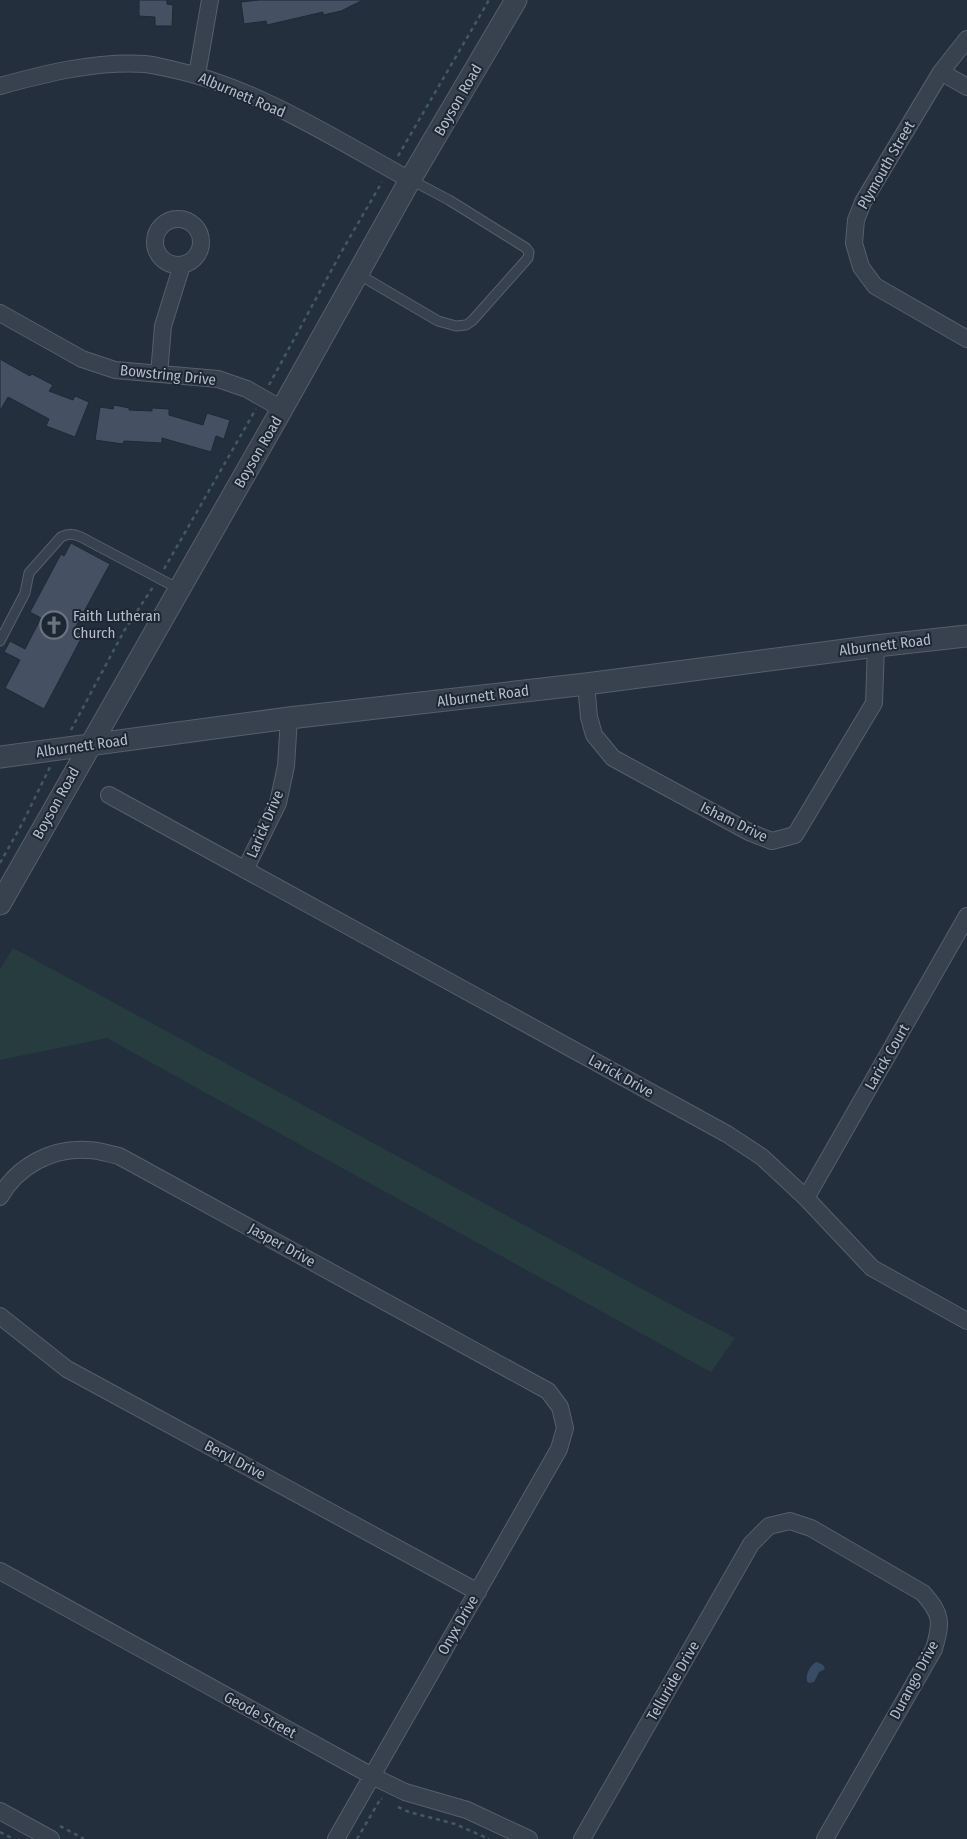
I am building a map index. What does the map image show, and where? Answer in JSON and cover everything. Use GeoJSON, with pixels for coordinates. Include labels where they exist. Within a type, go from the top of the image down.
{"type":"FeatureCollection","features":[{"type":"Feature","properties":{"kind":"street"},"geometry":{"type":"LineString","coordinates":[[196,75],[210,0]]}},
{"type":"Feature","properties":{"kind":"street","name":"Boyson Road"},"geometry":{"type":"LineString","coordinates":[[0,904],[410,180],[516,0]]}},
{"type":"Feature","properties":{"kind":"street","name":"Plymouth Street"},"geometry":{"type":"LineString","coordinates":[[967,39],[941,72],[863,202],[856,220],[854,243],[862,267],[875,286],[967,339]]}},
{"type":"Feature","properties":{"kind":"street","name":"Alburnett Road"},"geometry":{"type":"LineString","coordinates":[[0,86],[85,66],[146,64],[196,75],[218,82],[280,109],[410,180]]}},
{"type":"Feature","properties":{"kind":"street"},"geometry":{"type":"LineString","coordinates":[[941,72],[967,87]]}},
{"type":"Feature","properties":{"kind":"street"},"geometry":{"type":"LineString","coordinates":[[159,374],[163,326],[182,265]]}},
{"type":"Feature","properties":{"kind":"street","name":"Bowstring Drive"},"geometry":{"type":"LineString","coordinates":[[0,313],[82,358],[114,370],[218,378],[247,389],[282,409]]}},
{"type":"Feature","properties":{"kind":"street","name":"Alburnett Road"},"geometry":{"type":"LineString","coordinates":[[0,757],[289,718],[586,684],[967,636]]}},
{"type":"Feature","properties":{"kind":"street","name":"Isham Drive"},"geometry":{"type":"LineString","coordinates":[[586,684],[589,717],[594,735],[613,758],[749,832],[772,841],[795,835],[874,703],[876,646]]}},
{"type":"Feature","properties":{"kind":"street","name":"Larick Drive"},"geometry":{"type":"LineString","coordinates":[[245,870],[278,803],[286,766],[289,718]]}},
{"type":"Feature","properties":{"kind":"street","name":"Larick Drive"},"geometry":{"type":"LineString","coordinates":[[109,795],[728,1134],[762,1157],[806,1198],[872,1268],[965,1315]]}},
{"type":"Feature","properties":{"kind":"street","name":"Larick Court"},"geometry":{"type":"LineString","coordinates":[[806,1198],[967,916]]}},
{"type":"Feature","properties":{"kind":"street","name":"Jasper Drive"},"geometry":{"type":"LineString","coordinates":[[0,1197],[7,1185],[34,1162],[61,1151],[88,1150],[119,1156],[548,1391],[560,1407]]}},
{"type":"Feature","properties":{"kind":"street","name":"Beryl Drive"},"geometry":{"type":"LineString","coordinates":[[0,1316],[66,1369],[478,1592]]}},
{"type":"Feature","properties":{"kind":"street","name":"Onyx Drive"},"geometry":{"type":"LineString","coordinates":[[336,1839],[559,1448],[565,1428],[560,1407]]}},
{"type":"Feature","properties":{"kind":"street","name":"Durango Drive"},"geometry":{"type":"LineString","coordinates":[[770,1526],[790,1521],[811,1528],[923,1593],[936,1608],[940,1627],[934,1648],[825,1839]]}},
{"type":"Feature","properties":{"kind":"street","name":"Telluride Drive"},"geometry":{"type":"LineString","coordinates":[[582,1839],[751,1544],[770,1526]]}},
{"type":"Feature","properties":{"kind":"street","name":"Geode Street"},"geometry":{"type":"LineString","coordinates":[[0,1571],[372,1776],[405,1792],[467,1810],[529,1839]]}},
{"type":"Feature","properties":{"kind":"street"},"geometry":{"type":"LineString","coordinates":[[0,1811],[51,1839]]}},
{"type":"Feature","properties":{"kind":"lane"},"geometry":{"type":"LineString","coordinates":[[358,274],[438,321],[456,326],[466,325],[478,315],[528,258],[529,252],[526,248],[449,200],[410,180]]}},
{"type":"Feature","properties":{"kind":"lane"},"geometry":{"type":"LineString","coordinates":[[0,640],[26,593],[28,573],[66,535],[73,534],[81,537],[179,589]]}},
{"type":"Feature","properties":{"kind":"path"},"geometry":{"type":"LineString","coordinates":[[398,154],[489,0]]}},
{"type":"Feature","properties":{"kind":"path"},"geometry":{"type":"LineString","coordinates":[[267,390],[343,249],[383,182]]}},
{"type":"Feature","properties":{"kind":"path"},"geometry":{"type":"LineString","coordinates":[[0,863],[23,822],[42,782]]}},
{"type":"Feature","properties":{"kind":"path"},"geometry":{"type":"LineString","coordinates":[[357,1839],[381,1798],[388,1802]]}},
{"type":"Feature","properties":{"kind":"path"},"geometry":{"type":"LineString","coordinates":[[395,1805],[409,1812],[455,1824],[488,1839]]}},
{"type":"Feature","properties":{"kind":"path"},"geometry":{"type":"LineString","coordinates":[[0,1832],[14,1839]]}},
{"type":"Feature","properties":{"kind":"green space"},"geometry":{"type":"Polygon","coordinates":[[[13,948],[735,1338],[711,1372],[107,1038],[0,1060],[0,969],[13,948]]]}},
{"type":"Feature","properties":{"kind":"water"},"geometry":{"type":"Polygon","coordinates":[[[817,1662],[823,1665],[825,1669],[819,1672],[814,1682],[809,1683],[807,1681],[808,1672],[817,1662]]]}},
{"type":"Feature","properties":{"kind":"building"},"geometry":{"type":"Polygon","coordinates":[[[139,0],[167,0],[167,4],[173,5],[172,26],[155,26],[155,17],[139,16],[139,0]]]}},
{"type":"Feature","properties":{"kind":"building"},"geometry":{"type":"Polygon","coordinates":[[[259,0],[363,0],[341,11],[323,15],[323,12],[267,25],[266,21],[244,24],[241,2],[259,0]]]}},
{"type":"Feature","properties":{"kind":"building"},"geometry":{"type":"Polygon","coordinates":[[[0,359],[30,376],[32,374],[53,385],[49,391],[73,400],[75,396],[89,402],[75,437],[46,426],[49,419],[8,397],[0,411],[0,359]]]}},
{"type":"Feature","properties":{"kind":"building"},"geometry":{"type":"Polygon","coordinates":[[[114,405],[129,408],[129,410],[152,411],[152,408],[169,409],[169,415],[203,425],[207,413],[230,420],[224,439],[216,436],[211,452],[162,438],[162,443],[124,441],[123,444],[95,440],[100,407],[113,409],[114,405]]]}},
{"type":"Feature","properties":{"kind":"building","name":"Faith Lutheran Church"},"geometry":{"type":"Polygon","coordinates":[[[71,543],[110,564],[74,630],[83,635],[44,709],[5,688],[20,660],[4,652],[10,641],[25,649],[41,618],[30,612],[61,554],[64,556],[71,543]]]}},
{"type":"Feature","properties":{"kind":"place","name":"Faith Lutheran Church"},"geometry":{"type":"Point","coordinates":[54,625]}}]}
